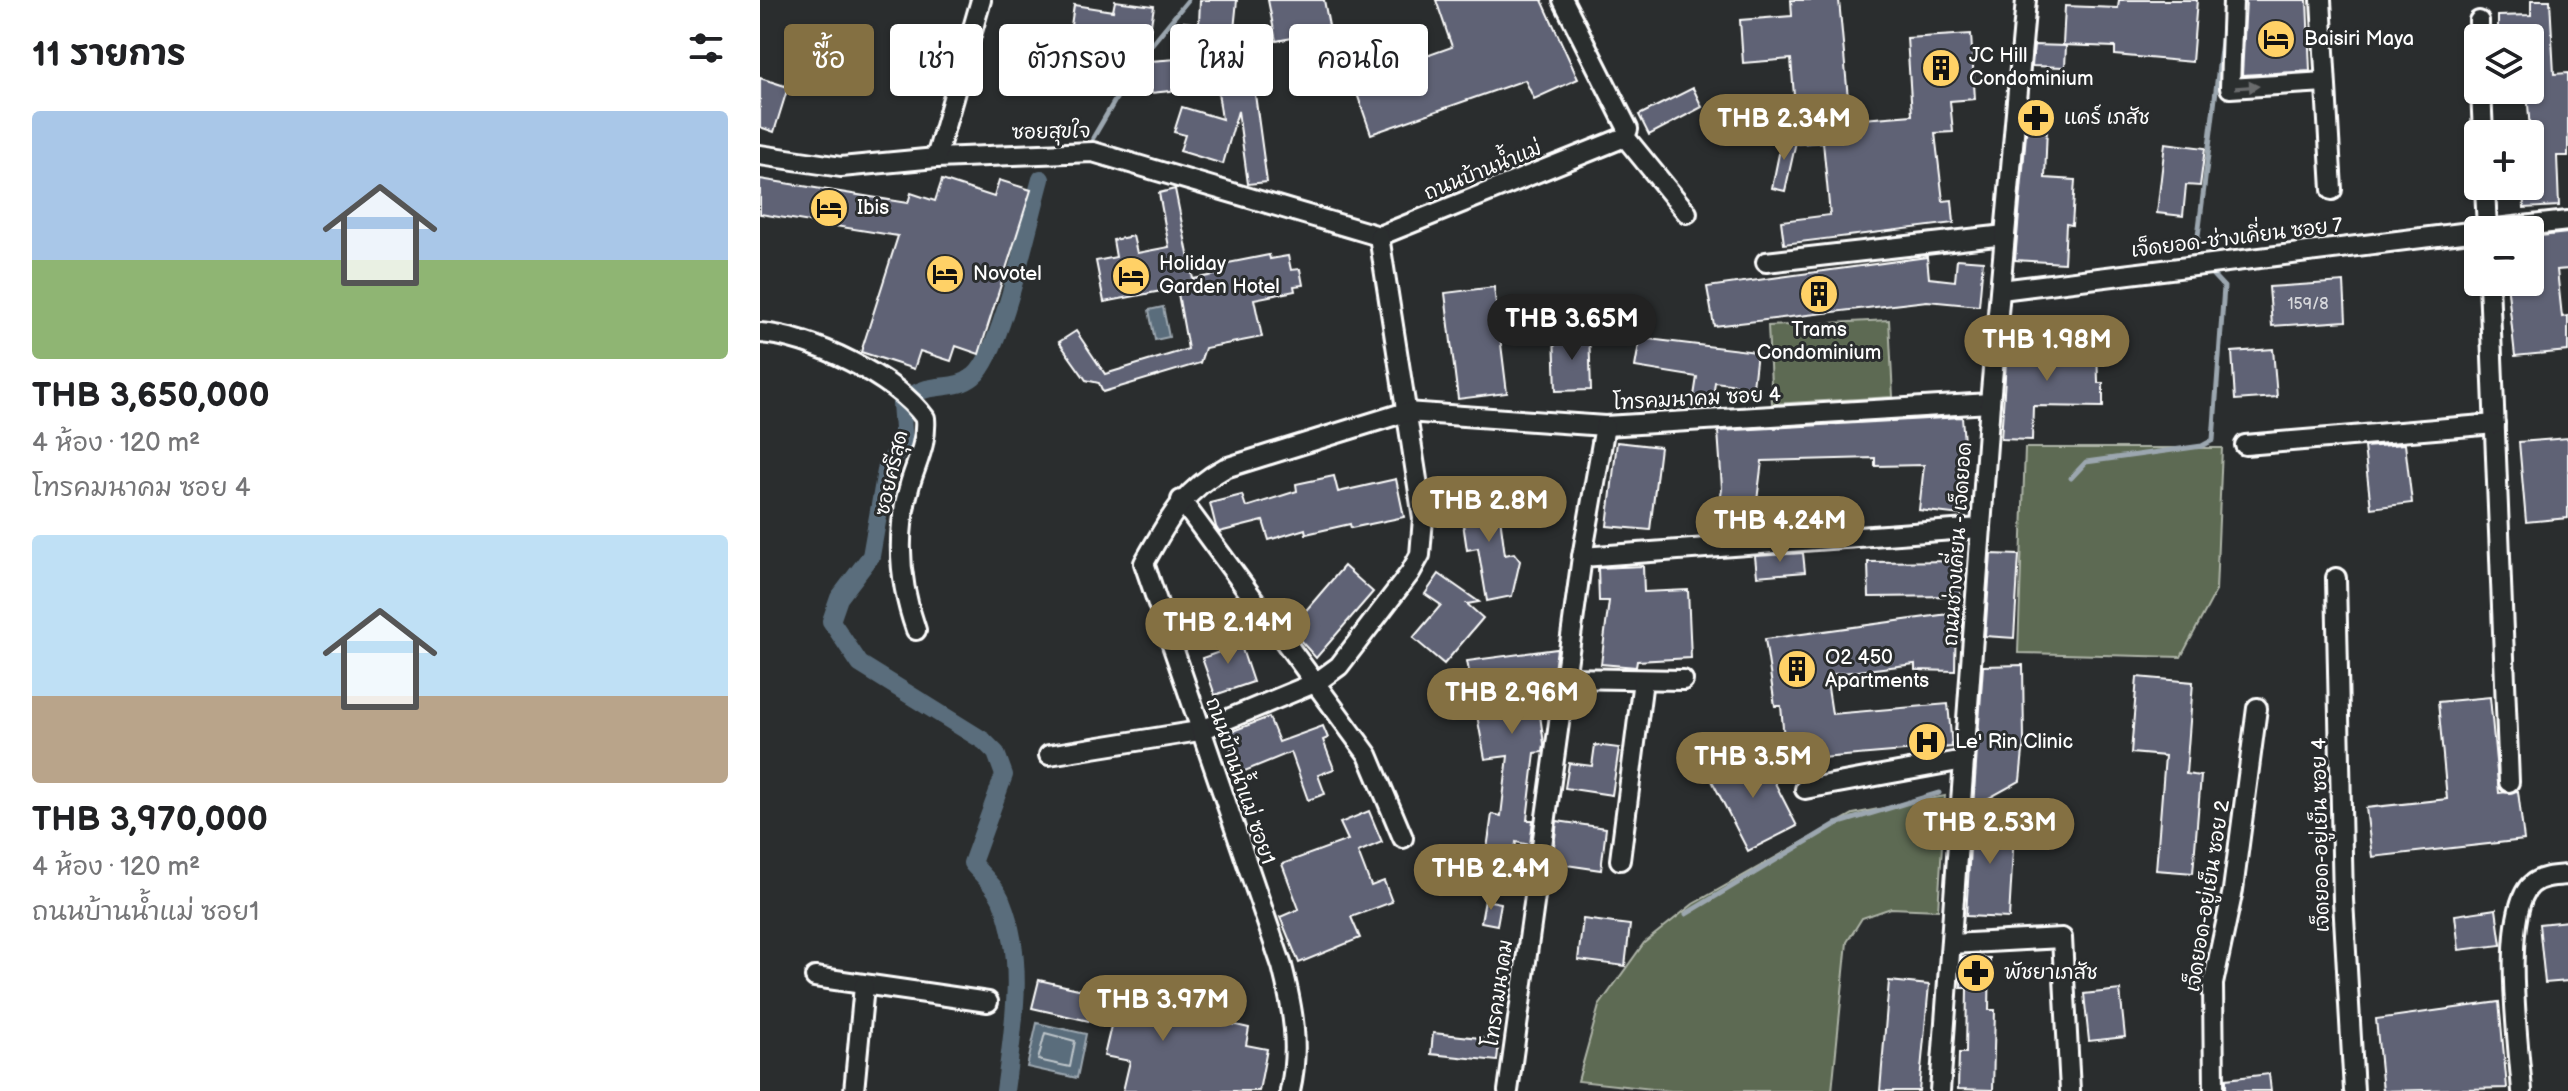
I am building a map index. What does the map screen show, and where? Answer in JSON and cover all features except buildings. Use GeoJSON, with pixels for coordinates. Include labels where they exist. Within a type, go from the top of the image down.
{"type":"FeatureCollection","features":[{"type":"Feature","properties":{"kind":"street"},"geometry":{"type":"LineString","coordinates":[[936,158],[981,0]]}},
{"type":"Feature","properties":{"kind":"street"},"geometry":{"type":"LineString","coordinates":[[1563,0],[1628,129],[1625,137],[1687,213]]}},
{"type":"Feature","properties":{"kind":"street","name":"ถนนช่างเคี่ยน - เจ็ดยอด"},"geometry":{"type":"LineString","coordinates":[[1940,1091],[1990,403],[2026,0]]}},
{"type":"Feature","properties":{"kind":"street"},"geometry":{"type":"LineString","coordinates":[[2233,0],[2230,88],[2325,82]]}},
{"type":"Feature","properties":{"kind":"street"},"geometry":{"type":"LineString","coordinates":[[2321,0],[2332,190]]}},
{"type":"Feature","properties":{"kind":"street","name":"ถนนบ้านน้ำแม่"},"geometry":{"type":"LineString","coordinates":[[1379,236],[1625,137]]}},
{"type":"Feature","properties":{"kind":"street","name":"ซอยสุขใจ"},"geometry":{"type":"LineString","coordinates":[[760,155],[841,167],[936,158],[1086,152],[1111,155],[1379,236]]}},
{"type":"Feature","properties":{"kind":"street"},"geometry":{"type":"LineString","coordinates":[[2544,224],[2568,221]]}},
{"type":"Feature","properties":{"kind":"street","name":"เจ็ดยอด-ช่างเคี่ยน ซอย 7"},"geometry":{"type":"LineString","coordinates":[[2001,290],[2464,233]]}},
{"type":"Feature","properties":{"kind":"street"},"geometry":{"type":"LineString","coordinates":[[1766,262],[2005,235]]}},
{"type":"Feature","properties":{"kind":"street"},"geometry":{"type":"LineString","coordinates":[[1049,755],[1199,731],[1317,682],[1339,666],[1420,555],[1423,518],[1379,236]]}},
{"type":"Feature","properties":{"kind":"street"},"geometry":{"type":"LineString","coordinates":[[2490,296],[2509,782]]}},
{"type":"Feature","properties":{"kind":"street","name":"ซอยศรีสุด"},"geometry":{"type":"LineString","coordinates":[[760,333],[849,359],[909,399],[925,418],[926,433],[910,486],[900,540],[903,593],[916,630]]}},
{"type":"Feature","properties":{"kind":"street","name":"โทรคมนาคม ซอย 4"},"geometry":{"type":"LineString","coordinates":[[1406,412],[1605,426],[1990,403]]}},
{"type":"Feature","properties":{"kind":"street","name":"ถนนบ้านน้ำแม่ ซอย1"},"geometry":{"type":"LineString","coordinates":[[1290,1091],[1296,1051],[1293,1010],[1282,966],[1144,563],[1181,500],[1201,481],[1225,468],[1406,412]]}},
{"type":"Feature","properties":{"kind":"street"},"geometry":{"type":"LineString","coordinates":[[2245,445],[2495,424]]}},
{"type":"Feature","properties":{"kind":"street","name":"โทรคมนาคม"},"geometry":{"type":"LineString","coordinates":[[1508,1091],[1582,557],[1605,426]]}},
{"type":"Feature","properties":{"kind":"street"},"geometry":{"type":"LineString","coordinates":[[1181,500],[1368,755],[1403,838]]}},
{"type":"Feature","properties":{"kind":"street"},"geometry":{"type":"LineString","coordinates":[[1582,557],[1981,528]]}},
{"type":"Feature","properties":{"kind":"street","name":"เจ็ดยอด-อยู่เย็น ซอย 4"},"geometry":{"type":"LineString","coordinates":[[2336,578],[2343,900],[2354,1091]]}},
{"type":"Feature","properties":{"kind":"street"},"geometry":{"type":"LineString","coordinates":[[1565,678],[1683,680]]}},
{"type":"Feature","properties":{"kind":"street"},"geometry":{"type":"LineString","coordinates":[[1620,860],[1643,680]]}},
{"type":"Feature","properties":{"kind":"street","name":"เจ็ดยอด-อยู่เย็น ซอย 2"},"geometry":{"type":"LineString","coordinates":[[2214,1091],[2213,984],[2233,890],[2257,708]]}},
{"type":"Feature","properties":{"kind":"street"},"geometry":{"type":"LineString","coordinates":[[1805,789],[1964,760]]}},
{"type":"Feature","properties":{"kind":"street"},"geometry":{"type":"LineString","coordinates":[[2522,1091],[2513,939],[2517,911],[2531,884],[2543,878],[2568,875]]}},
{"type":"Feature","properties":{"kind":"street"},"geometry":{"type":"LineString","coordinates":[[1951,944],[2062,938],[2070,1091]]}},
{"type":"Feature","properties":{"kind":"street"},"geometry":{"type":"LineString","coordinates":[[815,977],[988,1002]]}},
{"type":"Feature","properties":{"kind":"street"},"geometry":{"type":"LineString","coordinates":[[854,1091],[864,986]]}},
{"type":"Feature","properties":{"kind":"green space"},"geometry":{"type":"Polygon","coordinates":[[[1889,320],[1893,397],[1772,404],[1768,326],[1889,320]]]}},
{"type":"Feature","properties":{"kind":"green space"},"geometry":{"type":"Polygon","coordinates":[[[2025,448],[2222,448],[2216,591],[2181,657],[2018,653],[2025,448]]]}},
{"type":"Feature","properties":{"kind":"green space"},"geometry":{"type":"Polygon","coordinates":[[[1945,796],[1938,910],[1891,908],[1862,918],[1847,942],[1832,1091],[1671,1091],[1578,1081],[1599,1006],[1644,943],[1693,904],[1853,814],[1945,796]]]}},
{"type":"Feature","properties":{"kind":"water"},"geometry":{"type":"Polygon","coordinates":[[[1163,307],[1169,337],[1155,340],[1149,310],[1163,307]]]}},
{"type":"Feature","properties":{"kind":"water"},"geometry":{"type":"Polygon","coordinates":[[[1037,1023],[1086,1034],[1077,1078],[1027,1067],[1037,1023]]]}},
{"type":"Feature","properties":{"kind":"waterway"},"geometry":{"type":"LineString","coordinates":[[1093,138],[1138,61],[1188,0]]}},
{"type":"Feature","properties":{"kind":"waterway"},"geometry":{"type":"LineString","coordinates":[[2197,244],[2224,25]]}},
{"type":"Feature","properties":{"kind":"waterway"},"geometry":{"type":"LineString","coordinates":[[1005,1091],[1016,996],[1014,948],[1000,897],[972,863],[1004,775],[996,753],[984,741],[860,664],[831,621],[839,598],[871,556],[887,465],[904,442],[901,403],[921,391],[966,381],[984,363],[1004,314],[1041,179]]}},
{"type":"Feature","properties":{"kind":"waterway"},"geometry":{"type":"LineString","coordinates":[[2071,478],[2086,462],[2202,446],[2213,440],[2224,287],[2209,271]]}},
{"type":"Feature","properties":{"kind":"waterway"},"geometry":{"type":"LineString","coordinates":[[1686,914],[1836,824],[1939,793]]}},
{"type":"Feature","properties":{"kind":"place","name":"Baisiri Maya"},"geometry":{"type":"Point","coordinates":[2276,39]}},
{"type":"Feature","properties":{"kind":"place","name":"JC Hill Condominium"},"geometry":{"type":"Point","coordinates":[1941,68]}},
{"type":"Feature","properties":{"kind":"place","name":"แคร์ เภสัช"},"geometry":{"type":"Point","coordinates":[2036,118]}},
{"type":"Feature","properties":{"kind":"place","name":"Ibis"},"geometry":{"type":"Point","coordinates":[829,208]}},
{"type":"Feature","properties":{"kind":"place","name":"Novotel"},"geometry":{"type":"Point","coordinates":[945,274]}},
{"type":"Feature","properties":{"kind":"place","name":"Holiday Garden Hotel"},"geometry":{"type":"Point","coordinates":[1131,276]}},
{"type":"Feature","properties":{"kind":"place","name":"Trams Condominium"},"geometry":{"type":"Point","coordinates":[1819,294]}},
{"type":"Feature","properties":{"kind":"place","name":"O2 450 Apartments"},"geometry":{"type":"Point","coordinates":[1797,669]}},
{"type":"Feature","properties":{"kind":"place","name":"Le' Rin Clinic"},"geometry":{"type":"Point","coordinates":[1927,742]}},
{"type":"Feature","properties":{"kind":"place","name":"พัชยาเภสัช"},"geometry":{"type":"Point","coordinates":[1976,973]}}]}
